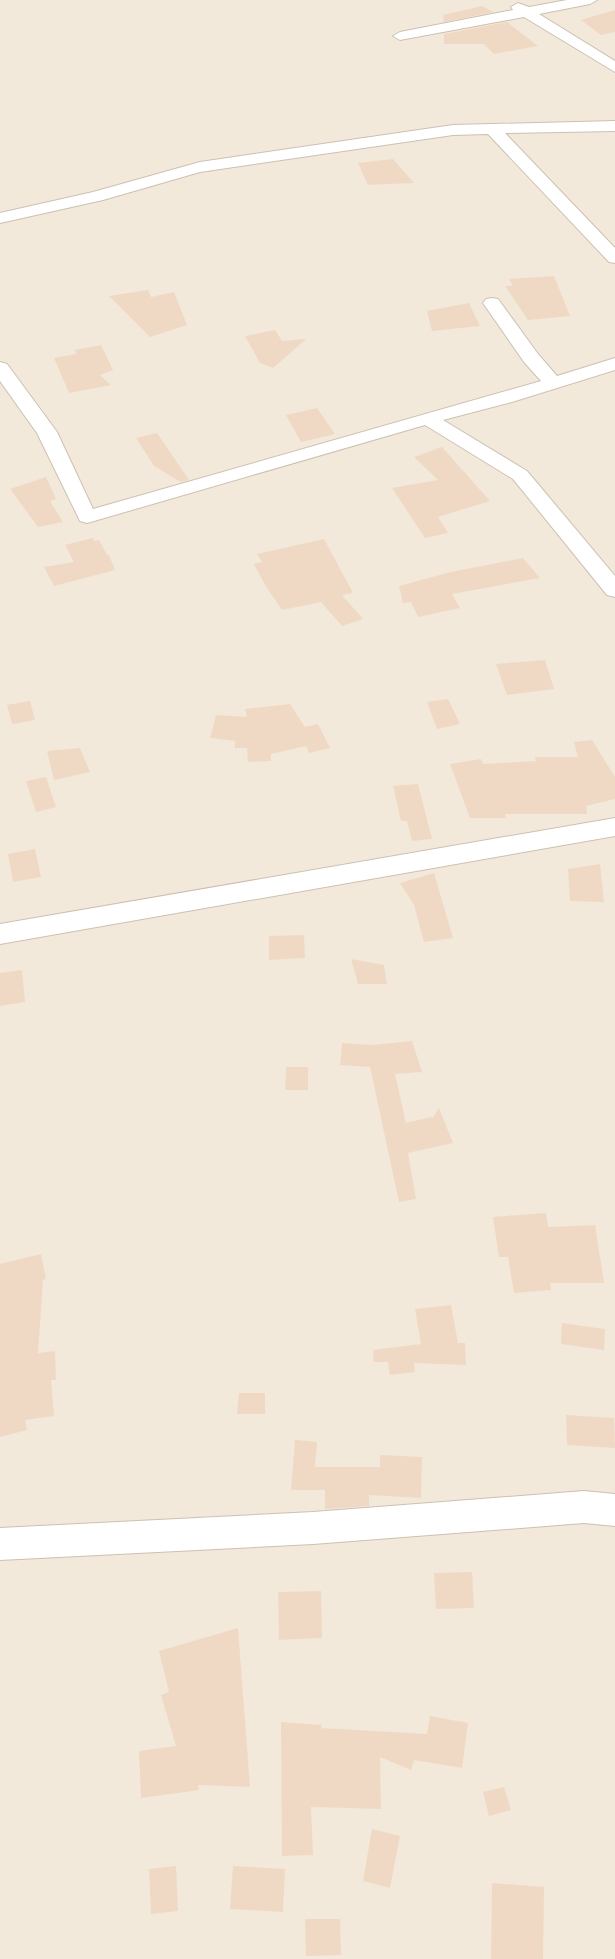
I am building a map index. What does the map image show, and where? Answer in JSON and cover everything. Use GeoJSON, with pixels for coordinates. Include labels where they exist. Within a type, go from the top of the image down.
{"type":"FeatureCollection","features":[{"type":"Feature","properties":{"kind":"street"},"geometry":{"type":"LineString","coordinates":[[508,0],[615,68]]}},
{"type":"Feature","properties":{"kind":"street"},"geometry":{"type":"LineString","coordinates":[[400,36],[590,0]]}},
{"type":"Feature","properties":{"kind":"street"},"geometry":{"type":"LineString","coordinates":[[0,218],[97,196],[162,176],[200,167],[423,134],[492,129],[615,126]]}},
{"type":"Feature","properties":{"kind":"street"},"geometry":{"type":"LineString","coordinates":[[492,129],[615,258]]}},
{"type":"Feature","properties":{"kind":"street"},"geometry":{"type":"LineString","coordinates":[[492,303],[531,358],[552,382]]}},
{"type":"Feature","properties":{"kind":"street"},"geometry":{"type":"LineString","coordinates":[[0,368],[47,432],[87,517],[426,418],[505,398],[615,364]]}},
{"type":"Feature","properties":{"kind":"street"},"geometry":{"type":"LineString","coordinates":[[426,418],[520,475],[615,590]]}},
{"type":"Feature","properties":{"kind":"street"},"geometry":{"type":"LineString","coordinates":[[0,934],[615,827]]}},
{"type":"Feature","properties":{"kind":"street"},"geometry":{"type":"LineString","coordinates":[[0,1544],[313,1528],[584,1507],[615,1510]]}},
{"type":"Feature","properties":{"kind":"shaded area"},"geometry":{"type":"Polygon","coordinates":[[[0,0],[615,0],[615,1959],[0,1959],[0,0]]]}},
{"type":"Feature","properties":{"kind":"building"},"geometry":{"type":"Polygon","coordinates":[[[482,6],[494,12],[444,22],[443,15],[482,6]]]}},
{"type":"Feature","properties":{"kind":"building"},"geometry":{"type":"Polygon","coordinates":[[[615,10],[615,32],[601,35],[581,20],[615,10]]]}},
{"type":"Feature","properties":{"kind":"building"},"geometry":{"type":"Polygon","coordinates":[[[507,22],[538,46],[494,54],[484,44],[444,44],[444,34],[507,22]]]}},
{"type":"Feature","properties":{"kind":"building"},"geometry":{"type":"Polygon","coordinates":[[[393,159],[414,183],[368,185],[358,163],[393,159]]]}},
{"type":"Feature","properties":{"kind":"building"},"geometry":{"type":"Polygon","coordinates":[[[554,276],[570,316],[528,320],[505,286],[513,286],[509,279],[554,276]]]}},
{"type":"Feature","properties":{"kind":"building"},"geometry":{"type":"Polygon","coordinates":[[[148,290],[151,297],[174,292],[187,325],[150,337],[109,296],[148,290]]]}},
{"type":"Feature","properties":{"kind":"building"},"geometry":{"type":"Polygon","coordinates":[[[469,303],[480,326],[432,331],[427,311],[469,303]]]}},
{"type":"Feature","properties":{"kind":"building"},"geometry":{"type":"Polygon","coordinates":[[[275,330],[282,341],[306,339],[273,368],[260,363],[245,336],[275,330]]]}},
{"type":"Feature","properties":{"kind":"building"},"geometry":{"type":"Polygon","coordinates":[[[101,345],[113,370],[100,375],[111,385],[69,393],[54,358],[76,354],[75,350],[101,345]]]}},
{"type":"Feature","properties":{"kind":"building"},"geometry":{"type":"Polygon","coordinates":[[[317,408],[335,434],[301,442],[286,415],[317,408]]]}},
{"type":"Feature","properties":{"kind":"building"},"geometry":{"type":"Polygon","coordinates":[[[157,433],[189,480],[181,482],[154,466],[136,438],[157,433]]]}},
{"type":"Feature","properties":{"kind":"building"},"geometry":{"type":"Polygon","coordinates":[[[442,447],[490,501],[438,517],[448,533],[425,538],[392,488],[438,480],[414,457],[442,447]]]}},
{"type":"Feature","properties":{"kind":"building"},"geometry":{"type":"Polygon","coordinates":[[[46,477],[56,499],[50,501],[63,522],[38,527],[10,489],[46,477]]]}},
{"type":"Feature","properties":{"kind":"building"},"geometry":{"type":"Polygon","coordinates":[[[93,538],[94,541],[99,540],[107,555],[109,555],[115,570],[54,586],[44,567],[74,562],[65,545],[93,538]]]}},
{"type":"Feature","properties":{"kind":"building"},"geometry":{"type":"Polygon","coordinates":[[[324,539],[353,593],[342,595],[363,619],[342,626],[321,602],[282,610],[265,585],[254,564],[262,562],[257,554],[324,539]]]}},
{"type":"Feature","properties":{"kind":"building"},"geometry":{"type":"Polygon","coordinates":[[[523,558],[540,578],[452,594],[460,608],[418,617],[411,602],[403,603],[399,586],[451,572],[523,558]]]}},
{"type":"Feature","properties":{"kind":"building"},"geometry":{"type":"Polygon","coordinates":[[[545,660],[554,689],[507,695],[496,664],[545,660]]]}},
{"type":"Feature","properties":{"kind":"building"},"geometry":{"type":"Polygon","coordinates":[[[448,699],[460,724],[437,729],[427,702],[448,699]]]}},
{"type":"Feature","properties":{"kind":"building"},"geometry":{"type":"Polygon","coordinates":[[[30,701],[35,720],[12,724],[7,705],[30,701]]]}},
{"type":"Feature","properties":{"kind":"building"},"geometry":{"type":"Polygon","coordinates":[[[290,704],[305,727],[318,724],[330,748],[309,753],[306,746],[271,754],[271,761],[248,762],[247,748],[235,748],[235,741],[210,738],[216,715],[247,717],[245,709],[290,704]]]}},
{"type":"Feature","properties":{"kind":"building"},"geometry":{"type":"Polygon","coordinates":[[[592,740],[615,777],[615,799],[586,806],[587,814],[505,814],[506,818],[470,818],[450,764],[481,759],[483,764],[536,761],[535,757],[578,757],[574,742],[592,740]]]}},
{"type":"Feature","properties":{"kind":"building"},"geometry":{"type":"Polygon","coordinates":[[[80,748],[90,772],[54,780],[47,751],[80,748]]]}},
{"type":"Feature","properties":{"kind":"building"},"geometry":{"type":"Polygon","coordinates":[[[46,777],[56,807],[36,812],[26,781],[46,777]]]}},
{"type":"Feature","properties":{"kind":"building"},"geometry":{"type":"Polygon","coordinates":[[[418,784],[432,839],[412,841],[407,821],[401,821],[393,786],[418,784]]]}},
{"type":"Feature","properties":{"kind":"building"},"geometry":{"type":"Polygon","coordinates":[[[35,849],[41,877],[13,882],[8,854],[35,849]]]}},
{"type":"Feature","properties":{"kind":"building"},"geometry":{"type":"Polygon","coordinates":[[[600,864],[604,902],[570,901],[568,869],[600,864]]]}},
{"type":"Feature","properties":{"kind":"building"},"geometry":{"type":"Polygon","coordinates":[[[434,873],[453,938],[424,942],[414,905],[400,883],[434,873]]]}},
{"type":"Feature","properties":{"kind":"building"},"geometry":{"type":"Polygon","coordinates":[[[304,935],[305,958],[269,960],[269,936],[304,935]]]}},
{"type":"Feature","properties":{"kind":"building"},"geometry":{"type":"Polygon","coordinates":[[[351,959],[384,965],[387,984],[358,984],[351,959]]]}},
{"type":"Feature","properties":{"kind":"building"},"geometry":{"type":"Polygon","coordinates":[[[22,970],[25,1002],[0,1006],[0,973],[22,970]]]}},
{"type":"Feature","properties":{"kind":"building"},"geometry":{"type":"Polygon","coordinates":[[[412,1041],[422,1072],[395,1074],[406,1123],[431,1117],[432,1119],[439,1108],[453,1143],[408,1153],[416,1199],[399,1202],[370,1067],[340,1065],[342,1043],[373,1045],[412,1041]]]}},
{"type":"Feature","properties":{"kind":"building"},"geometry":{"type":"Polygon","coordinates":[[[286,1067],[308,1067],[308,1090],[285,1090],[286,1067]]]}},
{"type":"Feature","properties":{"kind":"building"},"geometry":{"type":"Polygon","coordinates":[[[546,1213],[548,1227],[595,1225],[604,1283],[550,1283],[551,1290],[514,1293],[508,1257],[499,1257],[493,1217],[546,1213]]]}},
{"type":"Feature","properties":{"kind":"building"},"geometry":{"type":"Polygon","coordinates":[[[41,1254],[46,1279],[43,1280],[38,1353],[55,1351],[56,1380],[51,1380],[54,1416],[25,1420],[27,1430],[0,1437],[0,1264],[41,1254]]]}},
{"type":"Feature","properties":{"kind":"building"},"geometry":{"type":"Polygon","coordinates":[[[451,1305],[458,1343],[465,1343],[466,1365],[414,1363],[415,1372],[390,1375],[388,1362],[374,1362],[373,1350],[421,1344],[415,1309],[451,1305]]]}},
{"type":"Feature","properties":{"kind":"building"},"geometry":{"type":"Polygon","coordinates":[[[562,1323],[605,1329],[604,1350],[561,1344],[562,1323]]]}},
{"type":"Feature","properties":{"kind":"building"},"geometry":{"type":"Polygon","coordinates":[[[239,1393],[265,1393],[265,1414],[237,1414],[239,1393]]]}},
{"type":"Feature","properties":{"kind":"building"},"geometry":{"type":"Polygon","coordinates":[[[566,1415],[614,1418],[615,1448],[567,1445],[566,1415]]]}},
{"type":"Feature","properties":{"kind":"building"},"geometry":{"type":"Polygon","coordinates":[[[295,1440],[317,1442],[315,1467],[380,1467],[380,1455],[422,1457],[421,1498],[369,1495],[369,1506],[325,1509],[325,1490],[291,1490],[295,1440]]]}},
{"type":"Feature","properties":{"kind":"building"},"geometry":{"type":"Polygon","coordinates":[[[472,1572],[474,1608],[436,1609],[434,1573],[472,1572]]]}},
{"type":"Feature","properties":{"kind":"building"},"geometry":{"type":"Polygon","coordinates":[[[321,1591],[322,1638],[279,1640],[278,1592],[321,1591]]]}},
{"type":"Feature","properties":{"kind":"building"},"geometry":{"type":"Polygon","coordinates":[[[238,1628],[250,1787],[198,1785],[199,1790],[141,1798],[139,1751],[176,1746],[161,1695],[169,1692],[159,1651],[238,1628]]]}},
{"type":"Feature","properties":{"kind":"building"},"geometry":{"type":"Polygon","coordinates":[[[430,1716],[468,1723],[462,1768],[414,1760],[411,1770],[380,1757],[381,1809],[311,1807],[313,1855],[282,1856],[281,1722],[322,1725],[321,1728],[427,1734],[430,1716]]]}},
{"type":"Feature","properties":{"kind":"building"},"geometry":{"type":"Polygon","coordinates":[[[504,1787],[511,1810],[489,1816],[483,1792],[504,1787]]]}},
{"type":"Feature","properties":{"kind":"building"},"geometry":{"type":"Polygon","coordinates":[[[372,1829],[400,1836],[390,1888],[363,1881],[372,1829]]]}},
{"type":"Feature","properties":{"kind":"building"},"geometry":{"type":"Polygon","coordinates":[[[176,1866],[178,1911],[151,1914],[149,1869],[176,1866]]]}},
{"type":"Feature","properties":{"kind":"building"},"geometry":{"type":"Polygon","coordinates":[[[233,1866],[285,1869],[283,1912],[230,1909],[233,1866]]]}},
{"type":"Feature","properties":{"kind":"building"},"geometry":{"type":"Polygon","coordinates":[[[492,1883],[544,1887],[543,1959],[491,1959],[492,1883]]]}},
{"type":"Feature","properties":{"kind":"building"},"geometry":{"type":"Polygon","coordinates":[[[305,1919],[340,1919],[341,1955],[306,1956],[305,1919]]]}}]}
